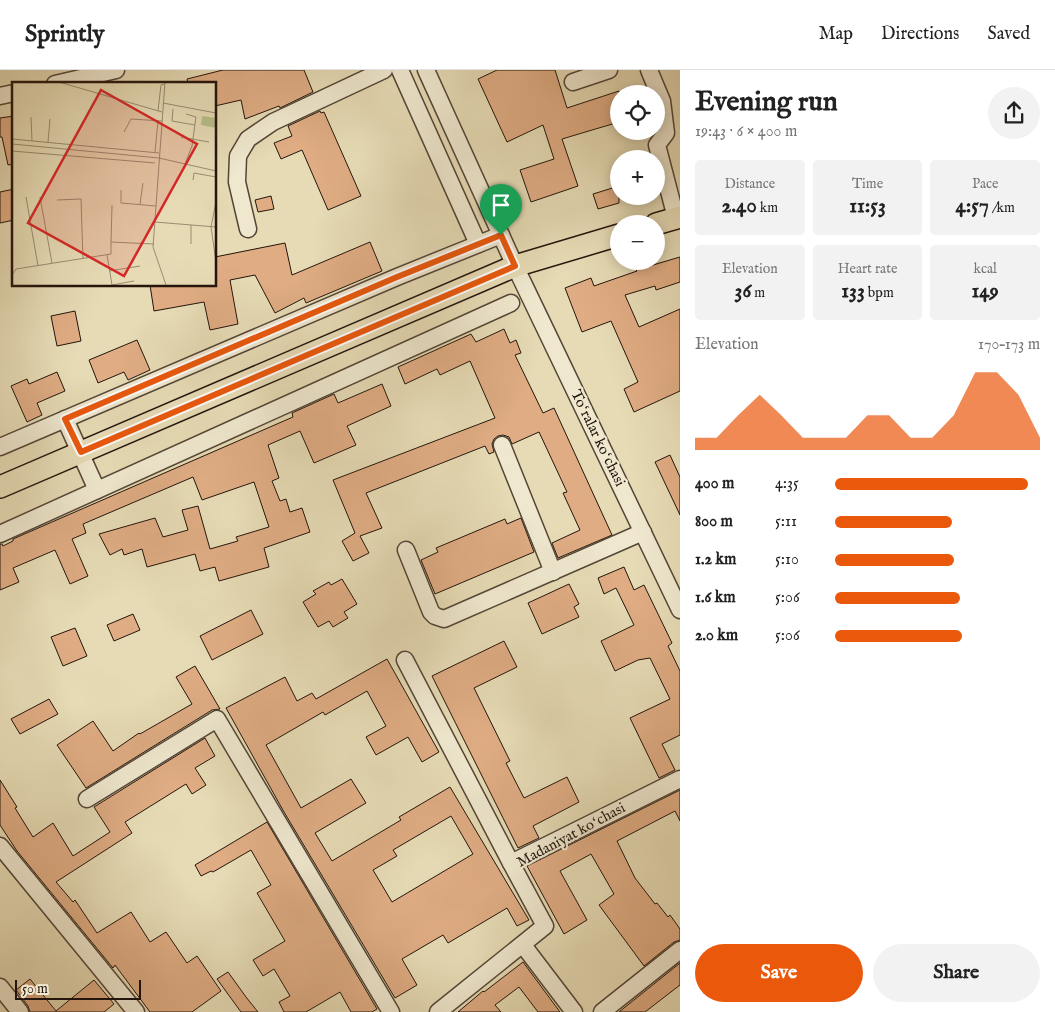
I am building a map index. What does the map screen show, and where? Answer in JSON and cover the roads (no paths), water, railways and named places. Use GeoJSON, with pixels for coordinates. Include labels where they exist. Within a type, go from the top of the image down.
{"type":"FeatureCollection","features":[{"type":"Feature","properties":{"kind":"main road"},"geometry":{"type":"LineString","coordinates":[[0,487],[515,266],[610,238]]}},
{"type":"Feature","properties":{"kind":"street"},"geometry":{"type":"LineString","coordinates":[[64,82],[116,70]]}},
{"type":"Feature","properties":{"kind":"street"},"geometry":{"type":"LineString","coordinates":[[248,229],[237,182],[238,156],[248,139],[273,122],[384,70]]}},
{"type":"Feature","properties":{"kind":"street"},"geometry":{"type":"LineString","coordinates":[[400,70],[478,244]]}},
{"type":"Feature","properties":{"kind":"street","name":"Toʻralar koʻchasi"},"geometry":{"type":"LineString","coordinates":[[426,70],[515,266],[680,610]]}},
{"type":"Feature","properties":{"kind":"street"},"geometry":{"type":"LineString","coordinates":[[573,82],[609,70]]}},
{"type":"Feature","properties":{"kind":"street"},"geometry":{"type":"LineString","coordinates":[[649,70],[662,100],[666,133],[657,145],[671,220]]}},
{"type":"Feature","properties":{"kind":"street"},"geometry":{"type":"LineString","coordinates":[[432,142],[454,132]]}},
{"type":"Feature","properties":{"kind":"street"},"geometry":{"type":"LineString","coordinates":[[0,447],[501,235]]}},
{"type":"Feature","properties":{"kind":"street"},"geometry":{"type":"LineString","coordinates":[[0,534],[512,303]]}},
{"type":"Feature","properties":{"kind":"street"},"geometry":{"type":"LineString","coordinates":[[65,419],[97,490]]}},
{"type":"Feature","properties":{"kind":"street"},"geometry":{"type":"LineString","coordinates":[[502,445],[554,572]]}},
{"type":"Feature","properties":{"kind":"street"},"geometry":{"type":"LineString","coordinates":[[406,550],[432,612],[439,618],[451,617],[643,532]]}},
{"type":"Feature","properties":{"kind":"street"},"geometry":{"type":"LineString","coordinates":[[405,660],[511,862]]}},
{"type":"Feature","properties":{"kind":"street"},"geometry":{"type":"LineString","coordinates":[[87,799],[216,719],[391,1012]]}},
{"type":"Feature","properties":{"kind":"street","name":"Madaniyat koʻchasi"},"geometry":{"type":"LineString","coordinates":[[438,1012],[545,926],[511,862],[680,779]]}},
{"type":"Feature","properties":{"kind":"street"},"geometry":{"type":"LineString","coordinates":[[0,846],[136,1012]]}},
{"type":"Feature","properties":{"kind":"street"},"geometry":{"type":"LineString","coordinates":[[523,945],[574,1012]]}},
{"type":"Feature","properties":{"kind":"street"},"geometry":{"type":"LineString","coordinates":[[602,1012],[680,950]]}},
{"type":"Feature","properties":{"kind":"street"},"geometry":{"type":"LineString","coordinates":[[0,987],[20,1012]]}}]}
